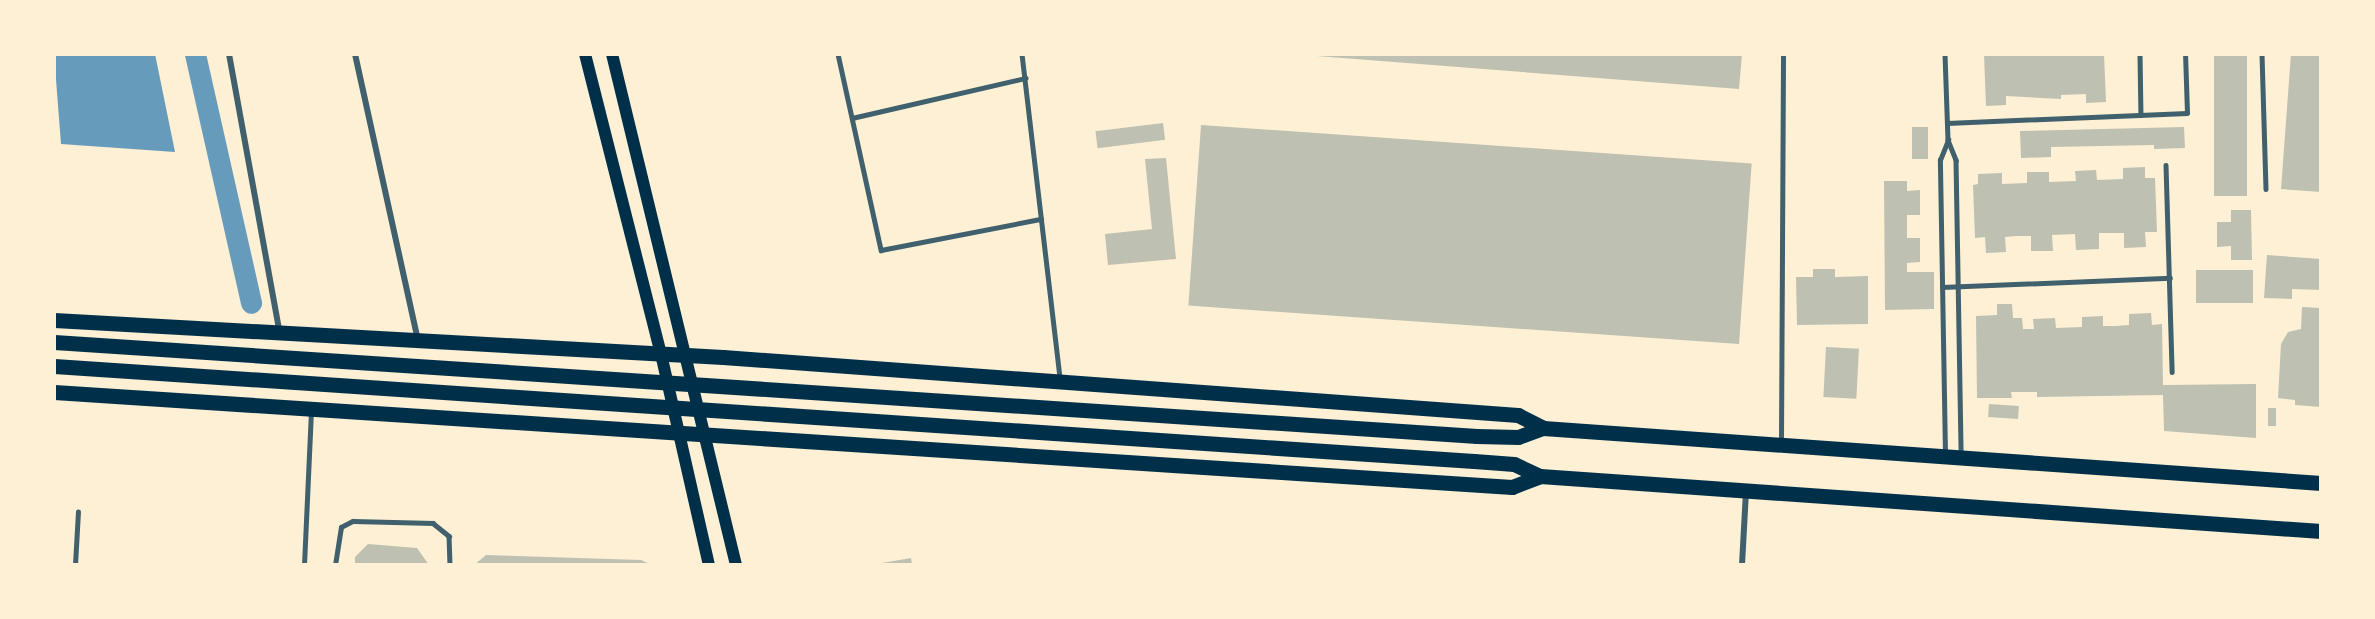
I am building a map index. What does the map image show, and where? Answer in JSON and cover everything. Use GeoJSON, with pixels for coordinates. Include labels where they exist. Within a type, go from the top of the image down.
{"type":"FeatureCollection","features":[{"type":"Feature","properties":{"kind":"main road"},"geometry":{"type":"LineString","coordinates":[[585,54],[661,354],[708,565]]}},
{"type":"Feature","properties":{"kind":"main road"},"geometry":{"type":"LineString","coordinates":[[612,54],[736,565]]}},
{"type":"Feature","properties":{"kind":"main road"},"geometry":{"type":"LineString","coordinates":[[54,320],[685,355],[1518,415],[1544,428]]}},
{"type":"Feature","properties":{"kind":"main road"},"geometry":{"type":"LineString","coordinates":[[54,342],[1477,436],[1518,437],[1544,428],[2321,483]]}},
{"type":"Feature","properties":{"kind":"main road"},"geometry":{"type":"LineString","coordinates":[[54,366],[1474,461],[1514,464],[1540,476],[2321,531]]}},
{"type":"Feature","properties":{"kind":"main road"},"geometry":{"type":"LineString","coordinates":[[54,392],[1512,487],[1540,476]]}},
{"type":"Feature","properties":{"kind":"street"},"geometry":{"type":"LineString","coordinates":[[229,54],[280,334]]}},
{"type":"Feature","properties":{"kind":"street"},"geometry":{"type":"LineString","coordinates":[[355,54],[418,341]]}},
{"type":"Feature","properties":{"kind":"street"},"geometry":{"type":"LineString","coordinates":[[1742,565],[1746,491]]}},
{"type":"Feature","properties":{"kind":"lane"},"geometry":{"type":"LineString","coordinates":[[838,54],[881,250],[1041,219]]}},
{"type":"Feature","properties":{"kind":"lane"},"geometry":{"type":"LineString","coordinates":[[1022,54],[1061,383]]}},
{"type":"Feature","properties":{"kind":"lane"},"geometry":{"type":"LineString","coordinates":[[1781,443],[1783,54]]}},
{"type":"Feature","properties":{"kind":"lane"},"geometry":{"type":"LineString","coordinates":[[1945,54],[1948,140],[1956,160],[1961,457]]}},
{"type":"Feature","properties":{"kind":"lane"},"geometry":{"type":"LineString","coordinates":[[2139,54],[2141,115]]}},
{"type":"Feature","properties":{"kind":"lane"},"geometry":{"type":"LineString","coordinates":[[1947,123],[2187,113],[2185,54]]}},
{"type":"Feature","properties":{"kind":"lane"},"geometry":{"type":"LineString","coordinates":[[2262,54],[2266,189]]}},
{"type":"Feature","properties":{"kind":"lane"},"geometry":{"type":"LineString","coordinates":[[852,118],[1025,78]]}},
{"type":"Feature","properties":{"kind":"lane"},"geometry":{"type":"LineString","coordinates":[[1945,456],[1940,160],[1948,140]]}},
{"type":"Feature","properties":{"kind":"lane"},"geometry":{"type":"LineString","coordinates":[[2166,165],[2172,372]]}},
{"type":"Feature","properties":{"kind":"lane"},"geometry":{"type":"LineString","coordinates":[[1942,287],[2170,278]]}},
{"type":"Feature","properties":{"kind":"lane"},"geometry":{"type":"LineString","coordinates":[[304,565],[311,410]]}},
{"type":"Feature","properties":{"kind":"lane"},"geometry":{"type":"LineString","coordinates":[[75,565],[78,512]]}},
{"type":"Feature","properties":{"kind":"lane"},"geometry":{"type":"LineString","coordinates":[[335,565],[340,526],[353,521],[433,523],[449,536],[450,565]]}},
{"type":"Feature","properties":{"kind":"water"},"geometry":{"type":"Polygon","coordinates":[[[54,54],[155,54],[175,152],[61,144],[54,54]]]}},
{"type":"Feature","properties":{"kind":"building"},"geometry":{"type":"Polygon","coordinates":[[[1291,54],[1742,54],[1739,89],[1291,54]]]}},
{"type":"Feature","properties":{"kind":"building"},"geometry":{"type":"Polygon","coordinates":[[[1984,54],[2104,54],[2106,102],[2086,103],[2086,94],[2061,95],[2061,99],[2006,96],[2006,105],[1986,106],[1984,54]]]}},
{"type":"Feature","properties":{"kind":"building"},"geometry":{"type":"Polygon","coordinates":[[[2214,54],[2247,54],[2247,196],[2214,196],[2214,54]]]}},
{"type":"Feature","properties":{"kind":"building"},"geometry":{"type":"Polygon","coordinates":[[[2291,54],[2321,54],[2321,192],[2281,189],[2291,54]]]}},
{"type":"Feature","properties":{"kind":"building"},"geometry":{"type":"Polygon","coordinates":[[[1163,123],[1165,140],[1098,148],[1096,131],[1163,123]]]}},
{"type":"Feature","properties":{"kind":"building"},"geometry":{"type":"Polygon","coordinates":[[[1201,125],[1752,164],[1739,344],[1188,306],[1201,125]]]}},
{"type":"Feature","properties":{"kind":"building"},"geometry":{"type":"Polygon","coordinates":[[[1912,127],[1928,127],[1928,159],[1912,159],[1912,127]]]}},
{"type":"Feature","properties":{"kind":"building"},"geometry":{"type":"Polygon","coordinates":[[[2184,127],[2185,148],[2154,149],[2154,145],[2051,147],[2051,157],[2021,158],[2020,131],[2184,127]]]}},
{"type":"Feature","properties":{"kind":"building"},"geometry":{"type":"Polygon","coordinates":[[[1166,158],[1176,259],[1108,265],[1105,234],[1152,229],[1145,159],[1166,158]]]}},
{"type":"Feature","properties":{"kind":"building"},"geometry":{"type":"Polygon","coordinates":[[[2145,167],[2145,178],[2155,178],[2157,232],[2145,232],[2146,247],[2124,248],[2124,233],[2099,233],[2099,249],[2076,250],[2075,234],[2052,235],[2053,251],[2031,251],[2031,236],[2017,236],[2005,237],[2006,252],[1986,253],[1985,237],[1975,238],[1973,185],[1978,184],[1978,174],[2002,173],[2002,184],[2027,183],[2027,172],[2049,172],[2049,182],[2076,181],[2075,171],[2096,170],[2097,180],[2123,179],[2123,168],[2145,167]]]}},
{"type":"Feature","properties":{"kind":"building"},"geometry":{"type":"Polygon","coordinates":[[[1884,181],[1907,181],[1907,191],[1920,190],[1920,215],[1907,215],[1907,238],[1920,238],[1920,262],[1907,263],[1907,272],[1934,272],[1934,309],[1885,310],[1884,181]]]}},
{"type":"Feature","properties":{"kind":"building"},"geometry":{"type":"Polygon","coordinates":[[[2231,210],[2251,210],[2252,260],[2231,260],[2231,246],[2217,247],[2217,222],[2231,222],[2231,210]]]}},
{"type":"Feature","properties":{"kind":"building"},"geometry":{"type":"Polygon","coordinates":[[[2267,255],[2321,259],[2321,290],[2292,289],[2292,299],[2264,298],[2267,255]]]}},
{"type":"Feature","properties":{"kind":"building"},"geometry":{"type":"Polygon","coordinates":[[[1813,269],[1835,269],[1835,277],[1868,276],[1868,324],[1797,325],[1796,277],[1813,277],[1813,269]]]}},
{"type":"Feature","properties":{"kind":"building"},"geometry":{"type":"Polygon","coordinates":[[[2196,270],[2253,270],[2253,303],[2196,303],[2196,270]]]}},
{"type":"Feature","properties":{"kind":"building"},"geometry":{"type":"Polygon","coordinates":[[[1997,304],[2012,304],[2013,318],[2022,318],[2023,329],[2034,329],[2033,319],[2055,318],[2056,328],[2082,327],[2082,317],[2103,316],[2103,326],[2129,325],[2129,314],[2151,313],[2152,325],[2162,324],[2163,385],[2256,384],[2256,438],[2164,431],[2163,395],[2037,397],[2037,392],[2011,392],[2012,398],[1977,398],[1976,316],[1997,315],[1997,304]]]}},
{"type":"Feature","properties":{"kind":"building"},"geometry":{"type":"Polygon","coordinates":[[[2302,307],[2321,308],[2321,407],[2295,405],[2295,400],[2278,398],[2281,344],[2288,332],[2301,329],[2302,307]]]}},
{"type":"Feature","properties":{"kind":"building"},"geometry":{"type":"Polygon","coordinates":[[[1826,347],[1859,349],[1856,399],[1823,397],[1826,347]]]}},
{"type":"Feature","properties":{"kind":"building"},"geometry":{"type":"Polygon","coordinates":[[[1989,404],[2019,406],[2018,419],[1988,417],[1989,404]]]}},
{"type":"Feature","properties":{"kind":"building"},"geometry":{"type":"Polygon","coordinates":[[[2268,408],[2276,408],[2276,426],[2268,426],[2268,408]]]}},
{"type":"Feature","properties":{"kind":"building"},"geometry":{"type":"Polygon","coordinates":[[[368,544],[417,548],[429,565],[355,565],[355,557],[368,544]]]}},
{"type":"Feature","properties":{"kind":"building"},"geometry":{"type":"Polygon","coordinates":[[[486,555],[641,560],[652,565],[474,565],[486,555]]]}},
{"type":"Feature","properties":{"kind":"building"},"geometry":{"type":"Polygon","coordinates":[[[911,558],[912,565],[876,565],[876,564],[911,558]]]}},
{"type":"Feature","properties":{"kind":"waterway"},"geometry":{"type":"LineString","coordinates":[[195,54],[251,303]]}}]}
